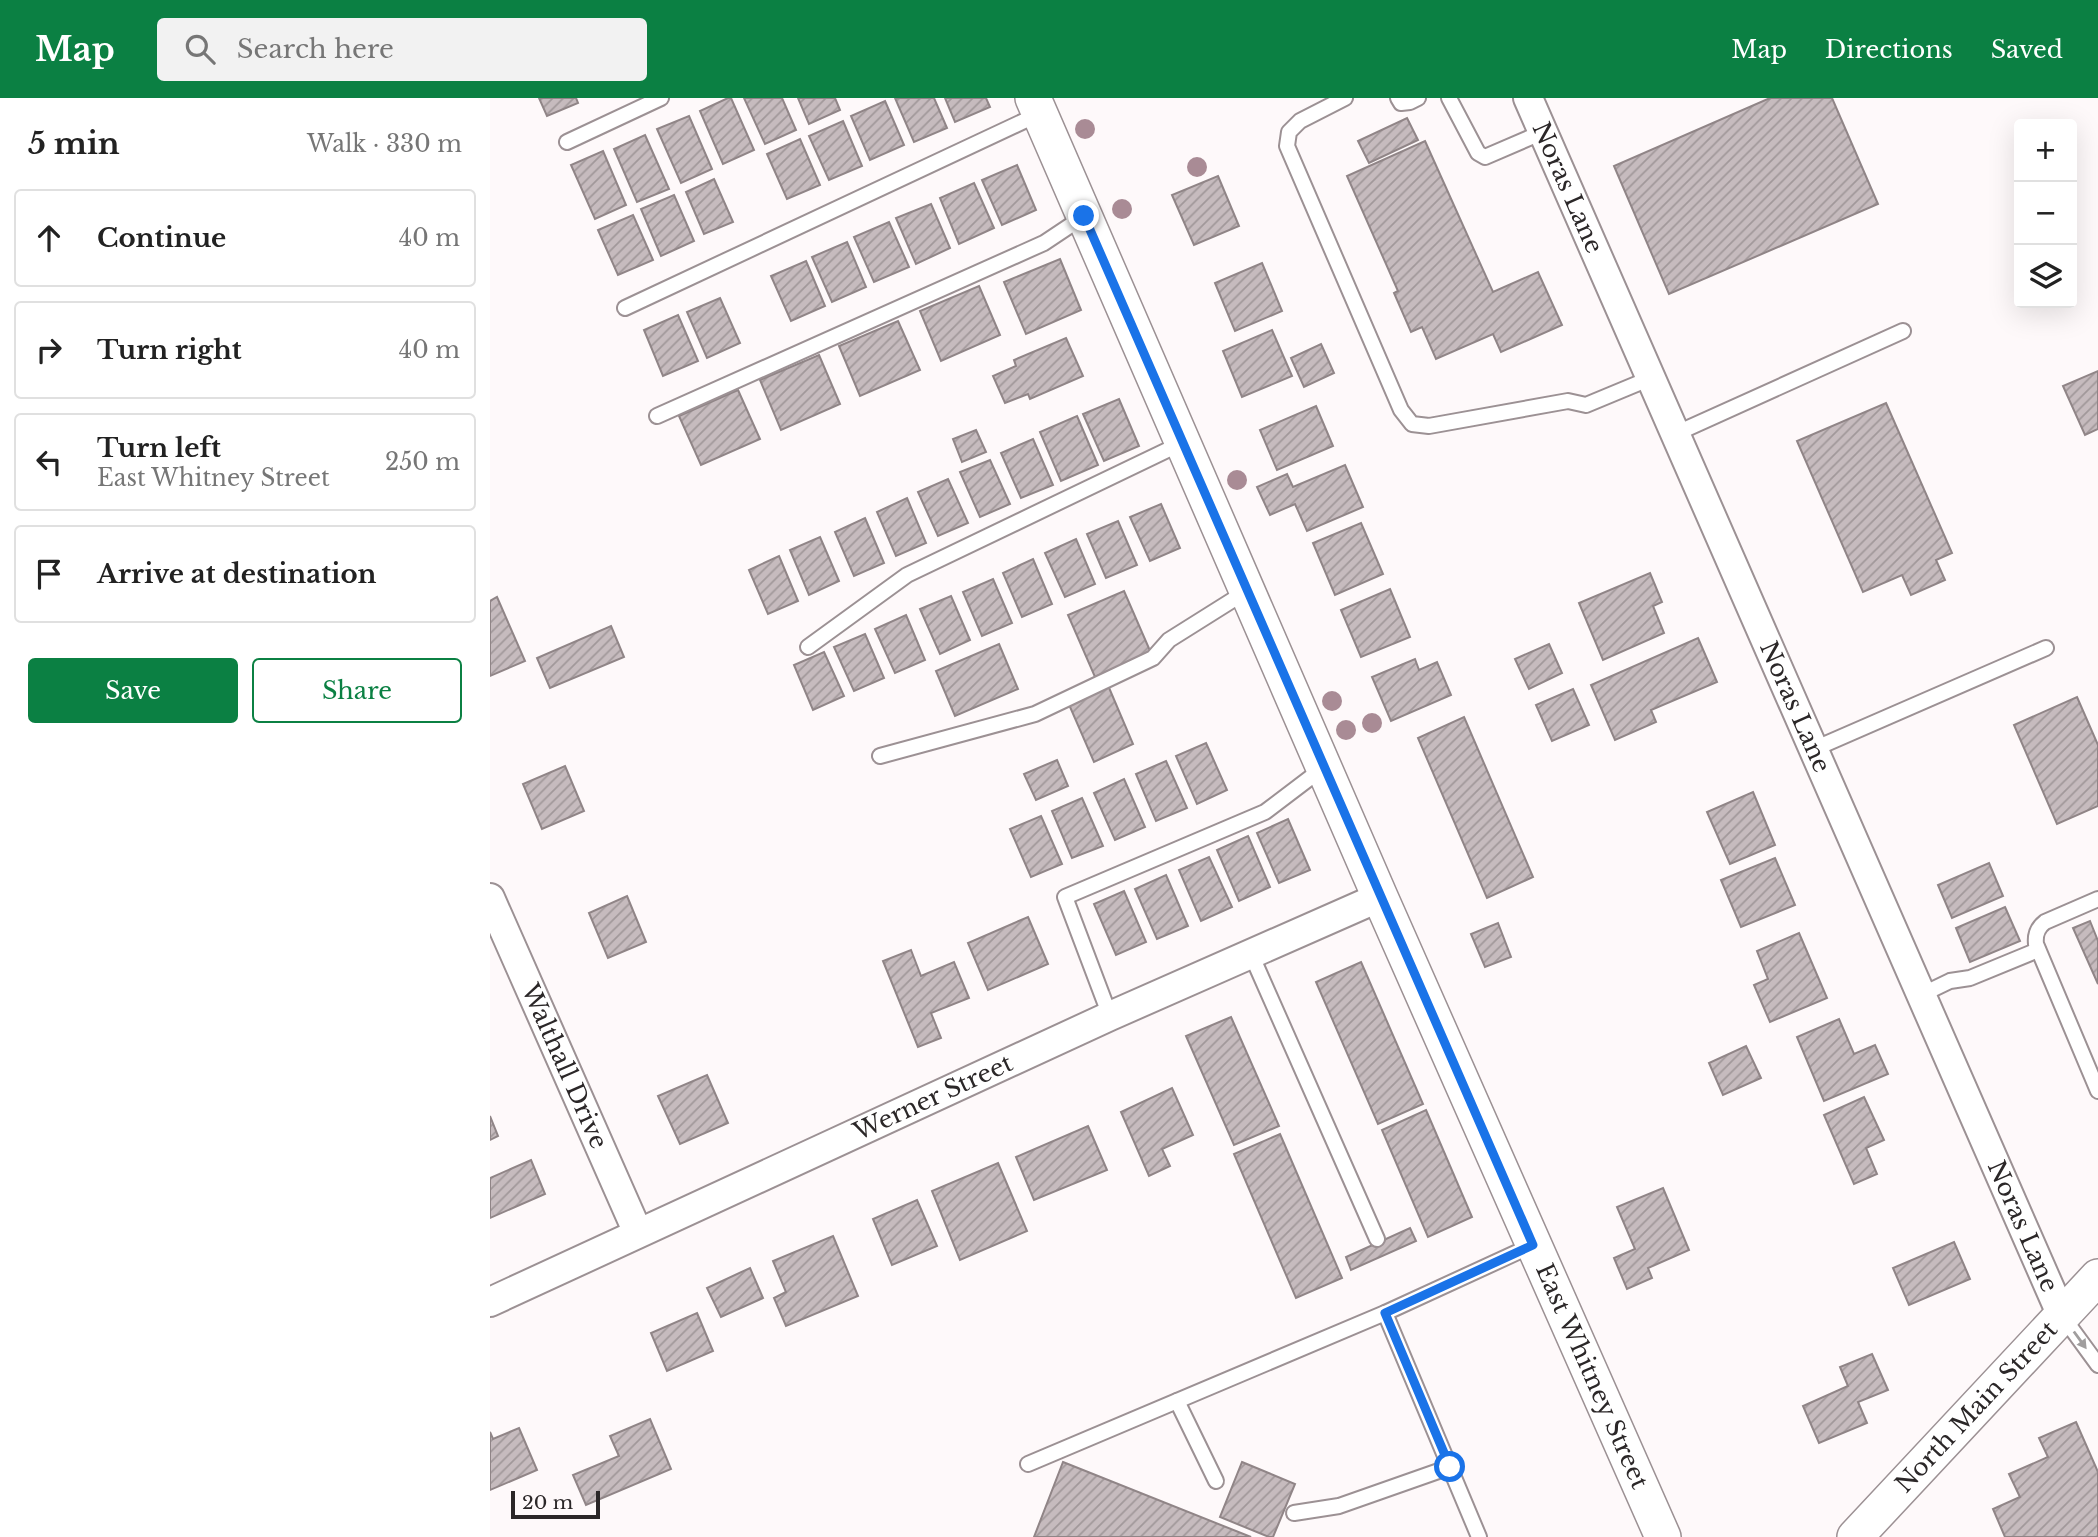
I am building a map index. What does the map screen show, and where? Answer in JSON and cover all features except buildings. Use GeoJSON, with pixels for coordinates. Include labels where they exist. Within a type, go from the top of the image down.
{"type":"FeatureCollection","features":[{"type":"Feature","properties":{"kind":"street","name":"Noras Lane"},"geometry":{"type":"LineString","coordinates":[[1528,98],[2062,1315]]}},
{"type":"Feature","properties":{"kind":"street","name":"East Whitney Street"},"geometry":{"type":"LineString","coordinates":[[1037,106],[1380,897],[1663,1537]]}},
{"type":"Feature","properties":{"kind":"street","name":"Werner Street"},"geometry":{"type":"LineString","coordinates":[[490,1302],[1110,1016],[1380,897]]}},
{"type":"Feature","properties":{"kind":"street","name":"Walthall Drive"},"geometry":{"type":"LineString","coordinates":[[490,898],[638,1233]]}},
{"type":"Feature","properties":{"kind":"street","name":"North Main Street"},"geometry":{"type":"LineString","coordinates":[[1855,1537],[2098,1277]]}},
{"type":"Feature","properties":{"kind":"lane"},"geometry":{"type":"LineString","coordinates":[[567,142],[661,98]]}},
{"type":"Feature","properties":{"kind":"lane"},"geometry":{"type":"LineString","coordinates":[[1345,98],[1300,121],[1289,132],[1287,146],[1401,410],[1412,424],[1429,426],[1569,401],[1586,405],[1651,378]]}},
{"type":"Feature","properties":{"kind":"lane"},"geometry":{"type":"LineString","coordinates":[[1398,98],[1401,103],[1419,98]]}},
{"type":"Feature","properties":{"kind":"lane"},"geometry":{"type":"LineString","coordinates":[[1449,98],[1478,153],[1485,157],[1543,132]]}},
{"type":"Feature","properties":{"kind":"lane"},"geometry":{"type":"LineString","coordinates":[[625,308],[1037,106]]}},
{"type":"Feature","properties":{"kind":"lane"},"geometry":{"type":"LineString","coordinates":[[657,416],[1044,243],[1084,216]]}},
{"type":"Feature","properties":{"kind":"lane"},"geometry":{"type":"LineString","coordinates":[[1675,435],[1903,331]]}},
{"type":"Feature","properties":{"kind":"lane"},"geometry":{"type":"LineString","coordinates":[[808,647],[907,575],[1184,443]]}},
{"type":"Feature","properties":{"kind":"lane"},"geometry":{"type":"LineString","coordinates":[[880,756],[1035,714],[1153,658],[1169,640],[1248,591]]}},
{"type":"Feature","properties":{"kind":"lane"},"geometry":{"type":"LineString","coordinates":[[1814,749],[2046,648]]}},
{"type":"Feature","properties":{"kind":"lane"},"geometry":{"type":"LineString","coordinates":[[1110,1016],[1065,897],[1265,812],[1325,767]]}},
{"type":"Feature","properties":{"kind":"lane"},"geometry":{"type":"LineString","coordinates":[[2098,899],[2045,922],[2038,927],[2035,938],[2098,1091]]}},
{"type":"Feature","properties":{"kind":"lane"},"geometry":{"type":"LineString","coordinates":[[1921,995],[1950,981],[1970,978],[2038,950]]}},
{"type":"Feature","properties":{"kind":"lane"},"geometry":{"type":"LineString","coordinates":[[1251,954],[1377,1239]]}},
{"type":"Feature","properties":{"kind":"lane"},"geometry":{"type":"LineString","coordinates":[[1028,1464],[1385,1313],[1533,1245]]}},
{"type":"Feature","properties":{"kind":"lane"},"geometry":{"type":"LineString","coordinates":[[1385,1313],[1479,1537]]}},
{"type":"Feature","properties":{"kind":"lane"},"geometry":{"type":"LineString","coordinates":[[2062,1315],[2098,1365]]}},
{"type":"Feature","properties":{"kind":"lane"},"geometry":{"type":"LineString","coordinates":[[1177,1401],[1216,1481]]}},
{"type":"Feature","properties":{"kind":"lane"},"geometry":{"type":"LineString","coordinates":[[1294,1513],[1339,1506],[1450,1467]]}},
{"type":"Feature","properties":{"kind":"route"},"geometry":{"type":"LineString","coordinates":[[1084,216],[1533,1245],[1385,1313],[1450,1467]]}}]}
